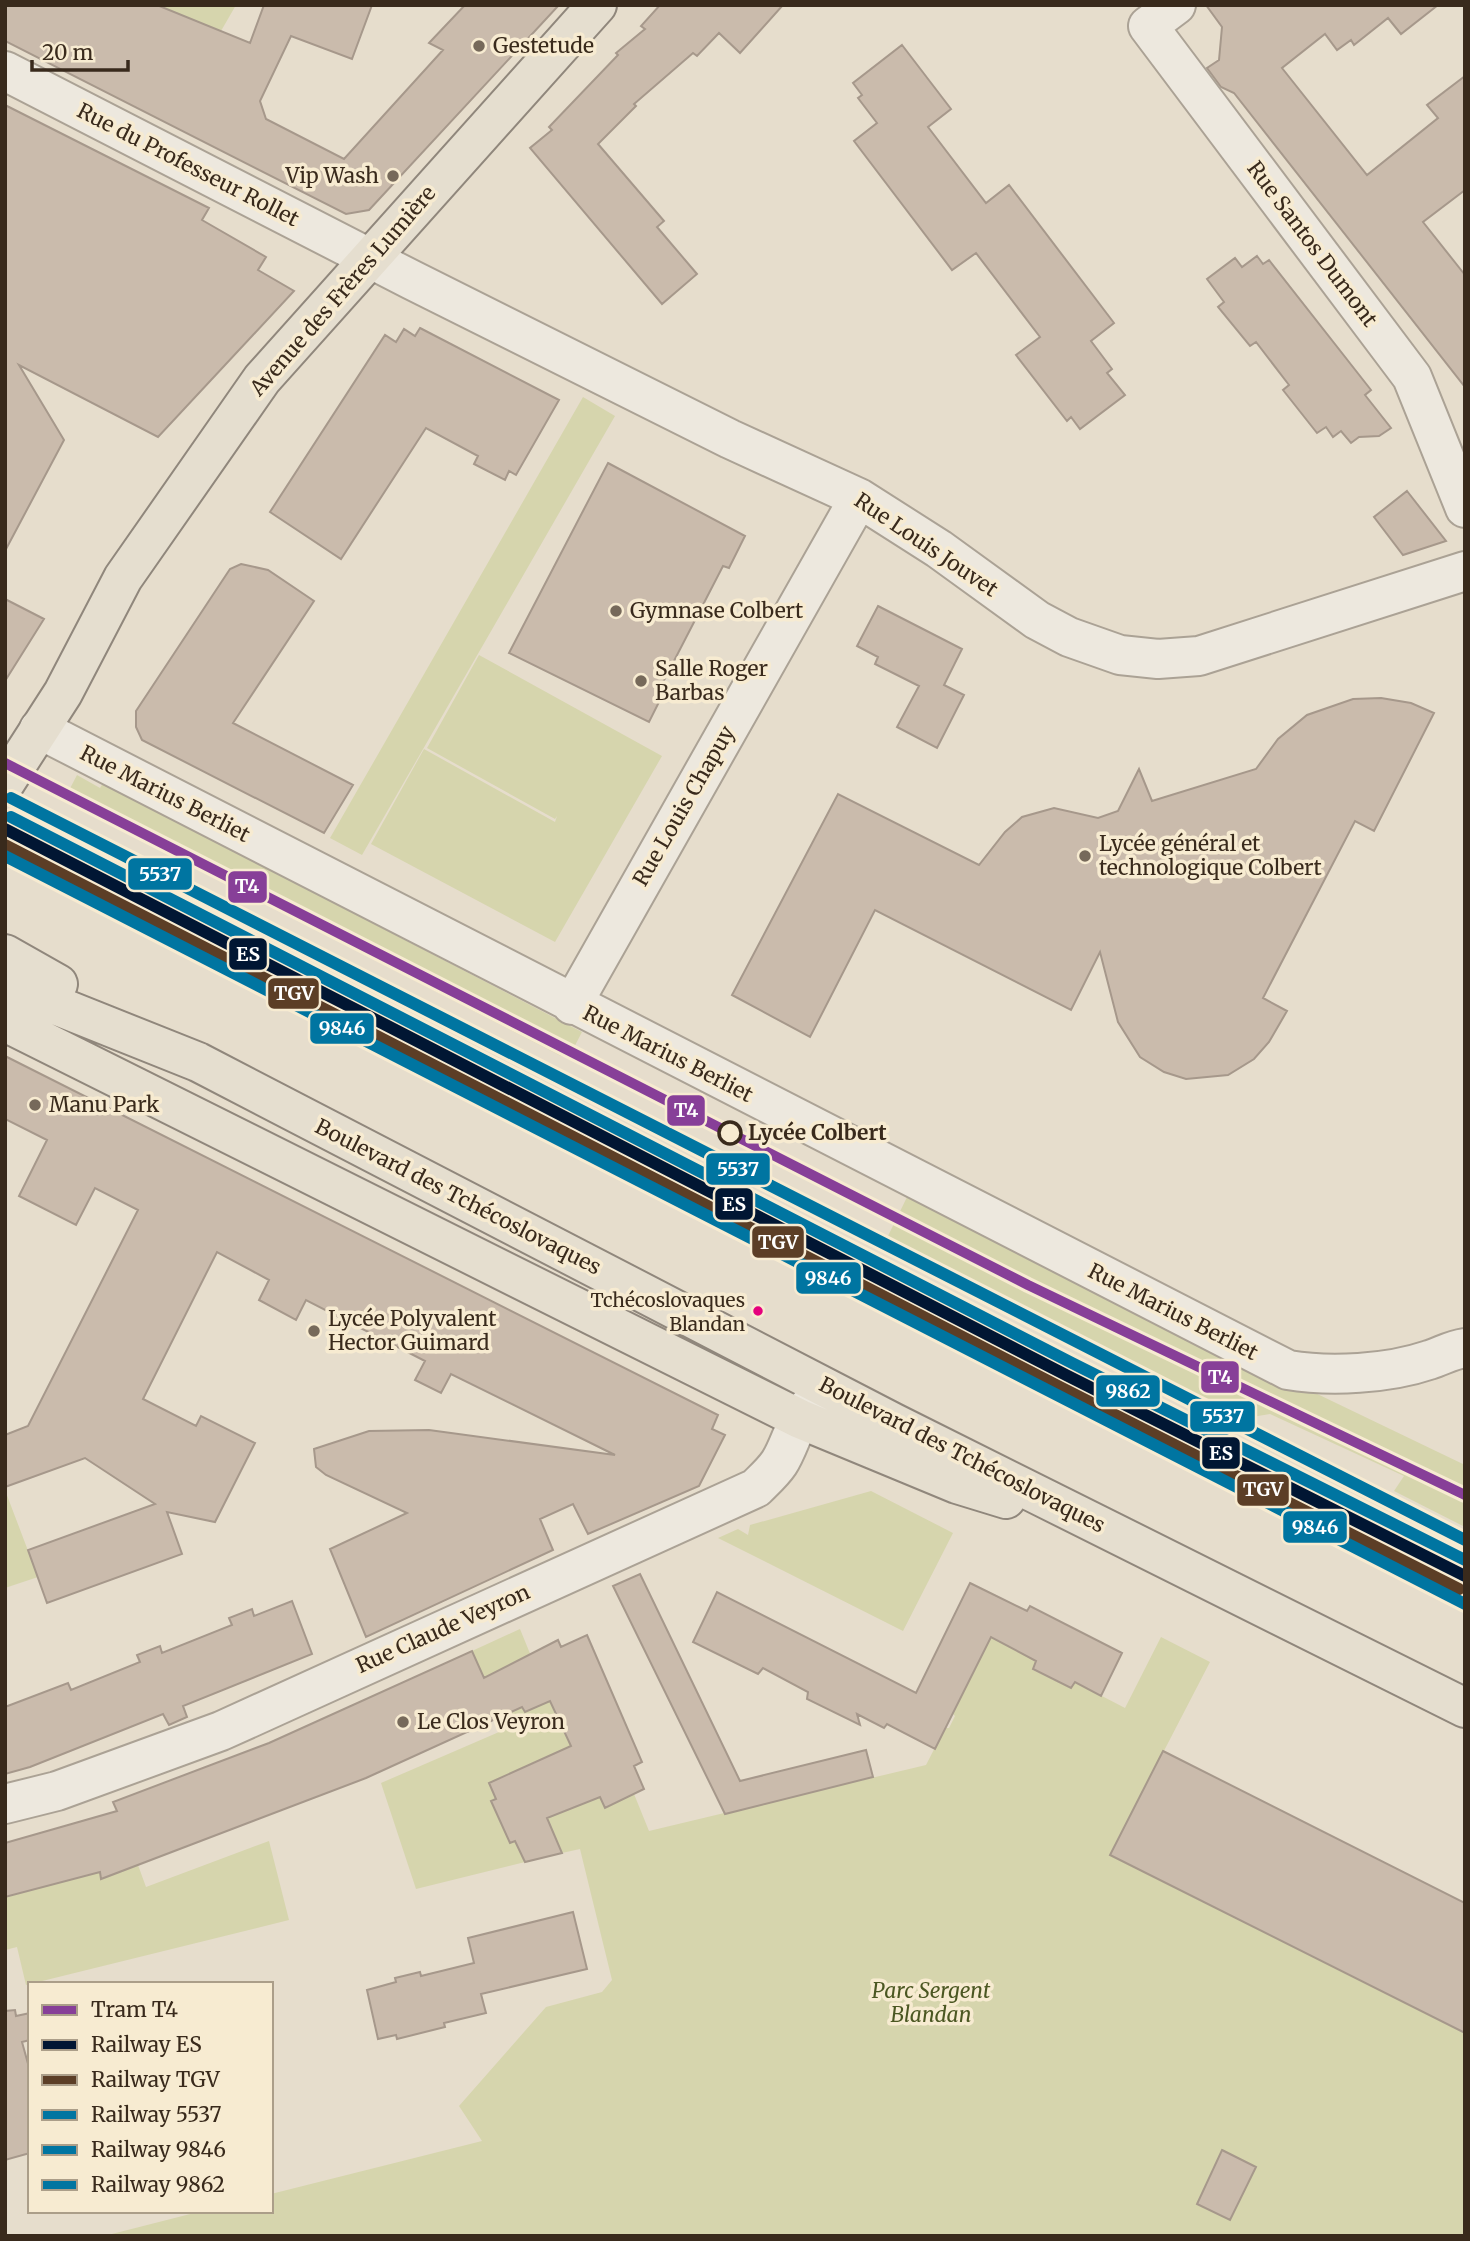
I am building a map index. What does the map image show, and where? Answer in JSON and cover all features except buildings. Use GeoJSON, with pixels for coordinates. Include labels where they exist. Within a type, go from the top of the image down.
{"type":"FeatureCollection","features":[{"type":"Feature","properties":{"kind":"main road","name":"Avenue des Frères Lumière"},"geometry":{"type":"LineString","coordinates":[[5,783],[99,628],[123,578],[262,379],[597,5]]}},
{"type":"Feature","properties":{"kind":"main road"},"geometry":{"type":"LineString","coordinates":[[5,954],[198,1062]]}},
{"type":"Feature","properties":{"kind":"main road","name":"Boulevard des Tchécoslovaques"},"geometry":{"type":"LineString","coordinates":[[5,985],[198,1062],[836,1392],[1465,1708]]}},
{"type":"Feature","properties":{"kind":"main road","name":"Boulevard des Tchécoslovaques"},"geometry":{"type":"LineString","coordinates":[[5,1022],[800,1419],[957,1484],[1128,1538]]}},
{"type":"Feature","properties":{"kind":"street","name":"Rue Santos Dumont"},"geometry":{"type":"LineString","coordinates":[[1176,5],[1148,26],[1412,377],[1465,508]]}},
{"type":"Feature","properties":{"kind":"street","name":"Rue du Professeur Rollet"},"geometry":{"type":"LineString","coordinates":[[5,71],[370,259]]}},
{"type":"Feature","properties":{"kind":"street","name":"Rue Louis Jouvet"},"geometry":{"type":"LineString","coordinates":[[370,259],[730,439],[859,498],[939,549],[1053,629],[1103,651],[1140,657],[1179,658],[1217,652],[1465,571]]}},
{"type":"Feature","properties":{"kind":"street","name":"Rue Louis Chapuy"},"geometry":{"type":"LineString","coordinates":[[572,1005],[859,498]]}},
{"type":"Feature","properties":{"kind":"street","name":"Rue Marius Berliet"},"geometry":{"type":"LineString","coordinates":[[35,735],[1288,1370],[1322,1376],[1428,1360],[1448,1351],[1465,1348]]}},
{"type":"Feature","properties":{"kind":"street","name":"Rue Claude Veyron"},"geometry":{"type":"LineString","coordinates":[[5,1804],[57,1791],[221,1731],[756,1488],[778,1465],[800,1419],[813,1400],[836,1392]]}},
{"type":"Feature","properties":{"kind":"green space"},"geometry":{"type":"Polygon","coordinates":[[[157,5],[236,5],[221,31],[157,5]]]}},
{"type":"Feature","properties":{"kind":"green space"},"geometry":{"type":"Polygon","coordinates":[[[583,397],[615,416],[362,855],[330,838],[583,397]]]}},
{"type":"Feature","properties":{"kind":"green space"},"geometry":{"type":"Polygon","coordinates":[[[479,655],[662,756],[555,942],[371,844],[424,749],[555,822],[557,816],[555,819],[427,748],[479,655]]]}},
{"type":"Feature","properties":{"kind":"green space"},"geometry":{"type":"Polygon","coordinates":[[[77,775],[100,788],[103,783],[582,1032],[569,1057],[561,1056],[64,800],[77,775]]]}},
{"type":"Feature","properties":{"kind":"green space"},"geometry":{"type":"Polygon","coordinates":[[[910,1191],[929,1207],[1465,1465],[1465,1527],[1394,1491],[1404,1476],[1270,1414],[1240,1419],[887,1238],[910,1191]]]}},
{"type":"Feature","properties":{"kind":"green space"},"geometry":{"type":"Polygon","coordinates":[[[5,1490],[38,1577],[5,1588],[5,1490]]]}},
{"type":"Feature","properties":{"kind":"green space"},"geometry":{"type":"Polygon","coordinates":[[[871,1491],[953,1533],[903,1631],[718,1538],[738,1529],[748,1535],[750,1525],[871,1491]]]}},
{"type":"Feature","properties":{"kind":"green space","name":"Parc Sergent Blandan"},"geometry":{"type":"Polygon","coordinates":[[[520,1629],[531,1656],[505,1669],[525,1712],[563,1695],[600,1797],[634,1794],[649,1831],[926,1765],[945,1728],[949,1728],[955,1716],[952,1713],[992,1635],[1036,1661],[1033,1670],[1070,1688],[1075,1682],[1125,1708],[1161,1637],[1210,1662],[1110,1855],[1465,2033],[1465,2236],[104,2236],[194,2213],[273,2213],[273,2193],[482,2141],[459,2106],[546,2007],[602,1992],[612,1980],[580,1849],[562,1853],[524,1767],[489,1783],[496,1799],[491,1802],[510,1843],[515,1841],[525,1862],[416,1889],[381,1783],[506,1729],[472,1651],[520,1629]]]}},
{"type":"Feature","properties":{"kind":"green space"},"geometry":{"type":"Polygon","coordinates":[[[269,1841],[289,1920],[38,1982],[28,1982],[26,1985],[17,1947],[5,1950],[5,1897],[100,1872],[102,1879],[138,1865],[146,1887],[269,1841]]]}},
{"type":"Feature","properties":{"kind":"tram line","name":"T4"},"geometry":{"type":"LineString","coordinates":[[5,763],[1028,1285],[1465,1495]]}},
{"type":"Feature","properties":{"kind":"rail line","name":"5537"},"geometry":{"type":"LineString","coordinates":[[11,798],[1465,1540]]}},
{"type":"Feature","properties":{"kind":"rail line","name":"9862"},"geometry":{"type":"LineString","coordinates":[[11,817],[1072,1363],[1465,1560]]}},
{"type":"Feature","properties":{"kind":"rail line","name":"ES"},"geometry":{"type":"LineString","coordinates":[[5,829],[1066,1375],[1465,1576]]}},
{"type":"Feature","properties":{"kind":"rail line","name":"TGV"},"geometry":{"type":"LineString","coordinates":[[5,845],[1459,1589]]}},
{"type":"Feature","properties":{"kind":"rail line","name":"9846"},"geometry":{"type":"LineString","coordinates":[[5,856],[1465,1604]]}},
{"type":"Feature","properties":{"kind":"place","name":"Gestetude"},"geometry":{"type":"Point","coordinates":[479,46]}},
{"type":"Feature","properties":{"kind":"place","name":"Vip Wash"},"geometry":{"type":"Point","coordinates":[393,176]}},
{"type":"Feature","properties":{"kind":"place","name":"Gymnase Colbert"},"geometry":{"type":"Point","coordinates":[616,611]}},
{"type":"Feature","properties":{"kind":"place","name":"Salle Roger Barbas"},"geometry":{"type":"Point","coordinates":[641,681]}},
{"type":"Feature","properties":{"kind":"place","name":"Lycée général et technologique Colbert"},"geometry":{"type":"Point","coordinates":[1085,856]}},
{"type":"Feature","properties":{"kind":"place","name":"Manu Park"},"geometry":{"type":"Point","coordinates":[35,1105]}},
{"type":"Feature","properties":{"kind":"place","name":"Lycée Colbert"},"geometry":{"type":"Point","coordinates":[730,1133]}},
{"type":"Feature","properties":{"kind":"place","name":"Tchécoslovaques Blandan"},"geometry":{"type":"Point","coordinates":[758,1311]}},
{"type":"Feature","properties":{"kind":"place","name":"Lycée Polyvalent Hector Guimard"},"geometry":{"type":"Point","coordinates":[314,1331]}},
{"type":"Feature","properties":{"kind":"place","name":"Le Clos Veyron"},"geometry":{"type":"Point","coordinates":[403,1722]}}]}
